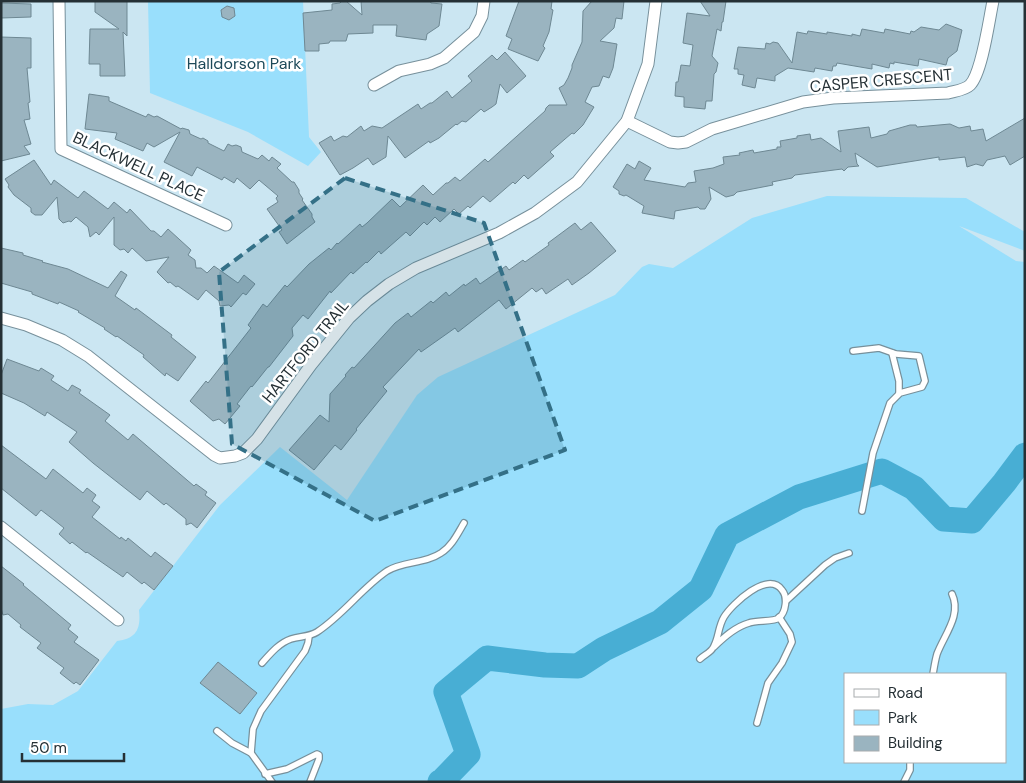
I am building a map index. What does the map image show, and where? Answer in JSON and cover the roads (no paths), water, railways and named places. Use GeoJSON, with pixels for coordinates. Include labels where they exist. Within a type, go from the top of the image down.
{"type":"FeatureCollection","features":[{"type":"Feature","properties":{"kind":"street","name":"BLACKWELL PLACE"},"geometry":{"type":"LineString","coordinates":[[59,1],[61,149],[226,225]]}},
{"type":"Feature","properties":{"kind":"street"},"geometry":{"type":"LineString","coordinates":[[374,85],[399,71],[430,64],[444,58],[474,32],[482,16],[484,1]]}},
{"type":"Feature","properties":{"kind":"street","name":"HARTFORD TRAIL"},"geometry":{"type":"LineString","coordinates":[[1,318],[26,325],[62,340],[88,356],[214,455],[220,458],[243,453],[257,439],[349,318],[367,300],[416,268],[499,233],[535,214],[576,182],[627,121],[648,64],[656,1]]}},
{"type":"Feature","properties":{"kind":"street","name":"CASPER CRESCENT"},"geometry":{"type":"LineString","coordinates":[[627,121],[678,144],[712,129],[803,102],[833,98],[948,93],[965,88],[970,85],[978,73],[993,1]]}},
{"type":"Feature","properties":{"kind":"street"},"geometry":{"type":"LineString","coordinates":[[1,527],[118,620]]}},
{"type":"Feature","properties":{"kind":"lane"},"geometry":{"type":"LineString","coordinates":[[853,351],[879,348],[892,353],[918,356],[925,378],[925,383],[922,387],[899,393],[890,403],[873,453],[862,510]]}},
{"type":"Feature","properties":{"kind":"lane"},"geometry":{"type":"LineString","coordinates":[[892,353],[899,382],[899,393]]}},
{"type":"Feature","properties":{"kind":"lane"},"geometry":{"type":"LineString","coordinates":[[262,663],[285,642],[293,638],[309,636],[316,632],[343,612],[388,570],[443,552],[464,523]]}},
{"type":"Feature","properties":{"kind":"lane"},"geometry":{"type":"LineString","coordinates":[[786,601],[825,565],[835,558],[849,553]]}},
{"type":"Feature","properties":{"kind":"lane"},"geometry":{"type":"LineString","coordinates":[[700,659],[714,647],[729,634],[745,624],[761,620],[775,620],[780,617],[786,601],[784,592],[776,584],[765,585],[752,590],[734,604],[725,615],[714,647]]}},
{"type":"Feature","properties":{"kind":"lane"},"geometry":{"type":"LineString","coordinates":[[933,673],[936,656],[953,618],[955,601],[952,594]]}},
{"type":"Feature","properties":{"kind":"lane"},"geometry":{"type":"LineString","coordinates":[[757,723],[768,683],[785,658],[792,642],[790,634],[780,617]]}},
{"type":"Feature","properties":{"kind":"lane"},"geometry":{"type":"LineString","coordinates":[[251,753],[255,722],[305,651],[309,636]]}},
{"type":"Feature","properties":{"kind":"lane"},"geometry":{"type":"LineString","coordinates":[[217,731],[232,743],[251,753],[272,782]]}},
{"type":"Feature","properties":{"kind":"lane"},"geometry":{"type":"LineString","coordinates":[[265,774],[287,768],[317,754],[319,759],[310,782]]}},
{"type":"Feature","properties":{"kind":"lane"},"geometry":{"type":"LineString","coordinates":[[904,782],[910,770],[910,763]]}},
{"type":"Feature","properties":{"kind":"waterway"},"geometry":{"type":"LineString","coordinates":[[440,782],[468,754],[446,692],[487,658],[545,665],[578,666],[604,649],[660,622],[701,589],[727,535],[799,497],[882,471],[914,488],[944,519],[972,521],[1025,455]]}},
{"type":"Feature","properties":{"kind":"park label","name":"Halldorson Park"},"geometry":{"type":"Point","coordinates":[244,63]}}]}
